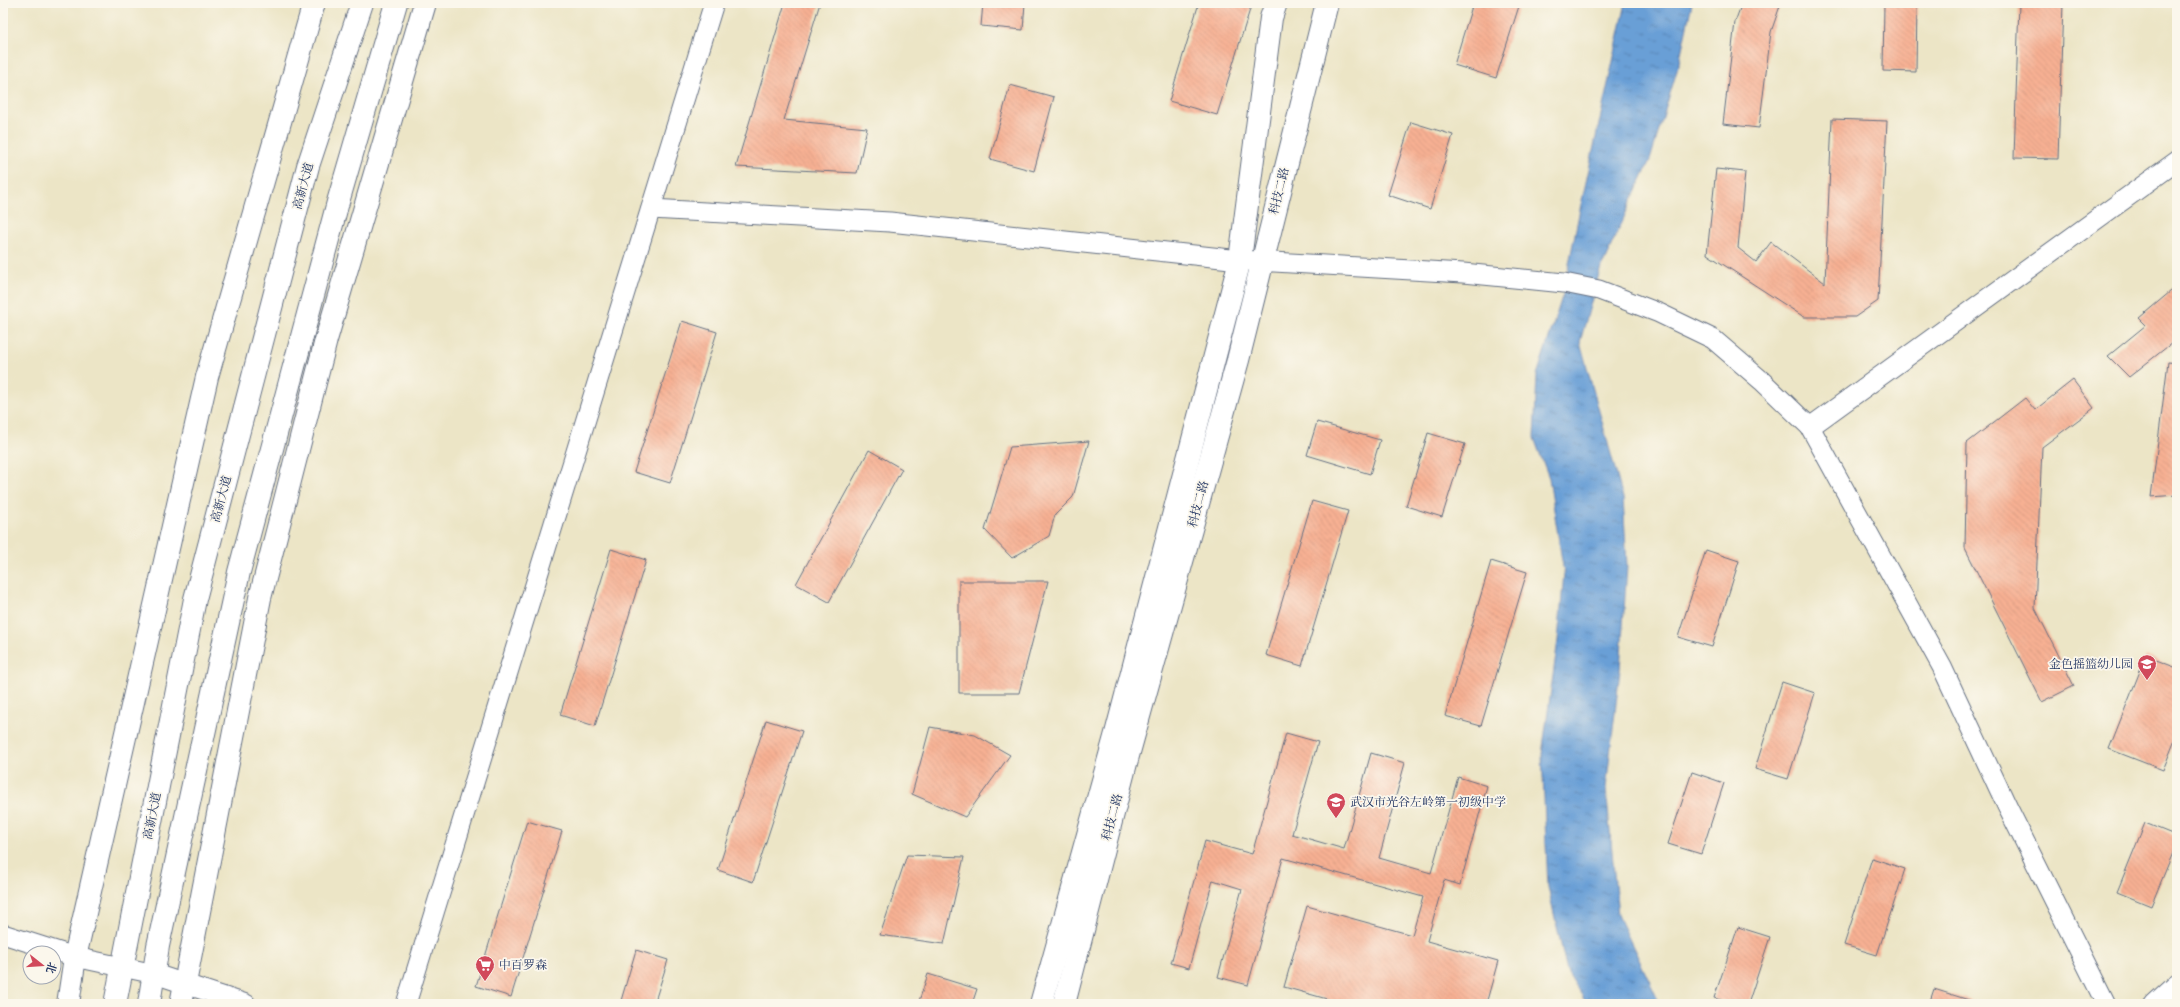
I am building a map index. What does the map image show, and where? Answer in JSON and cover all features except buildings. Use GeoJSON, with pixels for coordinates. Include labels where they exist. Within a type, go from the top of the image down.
{"type":"FeatureCollection","features":[{"type":"Feature","properties":{"kind":"main road"},"geometry":{"type":"LineString","coordinates":[[68,1004],[75,957],[207,377],[314,3]]}},
{"type":"Feature","properties":{"kind":"main road","name":"高新大道"},"geometry":{"type":"LineString","coordinates":[[115,1004],[195,599],[308,166],[362,3]]}},
{"type":"Feature","properties":{"kind":"main road"},"geometry":{"type":"LineString","coordinates":[[149,1004],[155,974],[158,946],[239,572],[338,202],[396,3]]}},
{"type":"Feature","properties":{"kind":"main road"},"geometry":{"type":"LineString","coordinates":[[183,994],[260,598],[326,340],[424,3]]}},
{"type":"Feature","properties":{"kind":"main road","name":"科技二路"},"geometry":{"type":"LineString","coordinates":[[1042,1004],[1117,730],[1240,260],[1271,18],[1276,3]]}},
{"type":"Feature","properties":{"kind":"main road","name":"科技二路"},"geometry":{"type":"LineString","coordinates":[[1064,1004],[1126,763],[1238,360],[1327,3]]}},
{"type":"Feature","properties":{"kind":"street"},"geometry":{"type":"LineString","coordinates":[[406,1004],[714,3]]}},
{"type":"Feature","properties":{"kind":"street"},"geometry":{"type":"LineString","coordinates":[[1810,427],[2177,161]]}},
{"type":"Feature","properties":{"kind":"street"},"geometry":{"type":"LineString","coordinates":[[651,209],[890,222],[1240,260],[1262,260],[1464,273],[1564,283],[1599,290],[1659,313],[1713,339],[1762,381],[1810,427],[1942,667],[2007,806],[2106,1004]]}},
{"type":"Feature","properties":{"kind":"street"},"geometry":{"type":"LineString","coordinates":[[3,934],[75,957],[155,974],[183,994],[246,1004]]}},
{"type":"Feature","properties":{"kind":"street"},"geometry":{"type":"LineString","coordinates":[[2154,1004],[2177,983]]}},
{"type":"Feature","properties":{"kind":"water"},"geometry":{"type":"Polygon","coordinates":[[[1626,3],[1692,3],[1678,67],[1650,160],[1600,270],[1580,342],[1623,498],[1627,566],[1620,670],[1606,788],[1618,915],[1660,1004],[1587,1004],[1567,971],[1548,887],[1542,754],[1558,640],[1564,573],[1549,478],[1534,438],[1537,375],[1563,294],[1580,209],[1626,3]]]}},
{"type":"Feature","properties":{"kind":"place","name":"金色摇篮幼儿园"},"geometry":{"type":"Point","coordinates":[2147,681]}},
{"type":"Feature","properties":{"kind":"place","name":"武汉市光谷左岭第一初级中学"},"geometry":{"type":"Point","coordinates":[1336,819]}},
{"type":"Feature","properties":{"kind":"place","name":"中百罗森"},"geometry":{"type":"Point","coordinates":[485,982]}}]}
